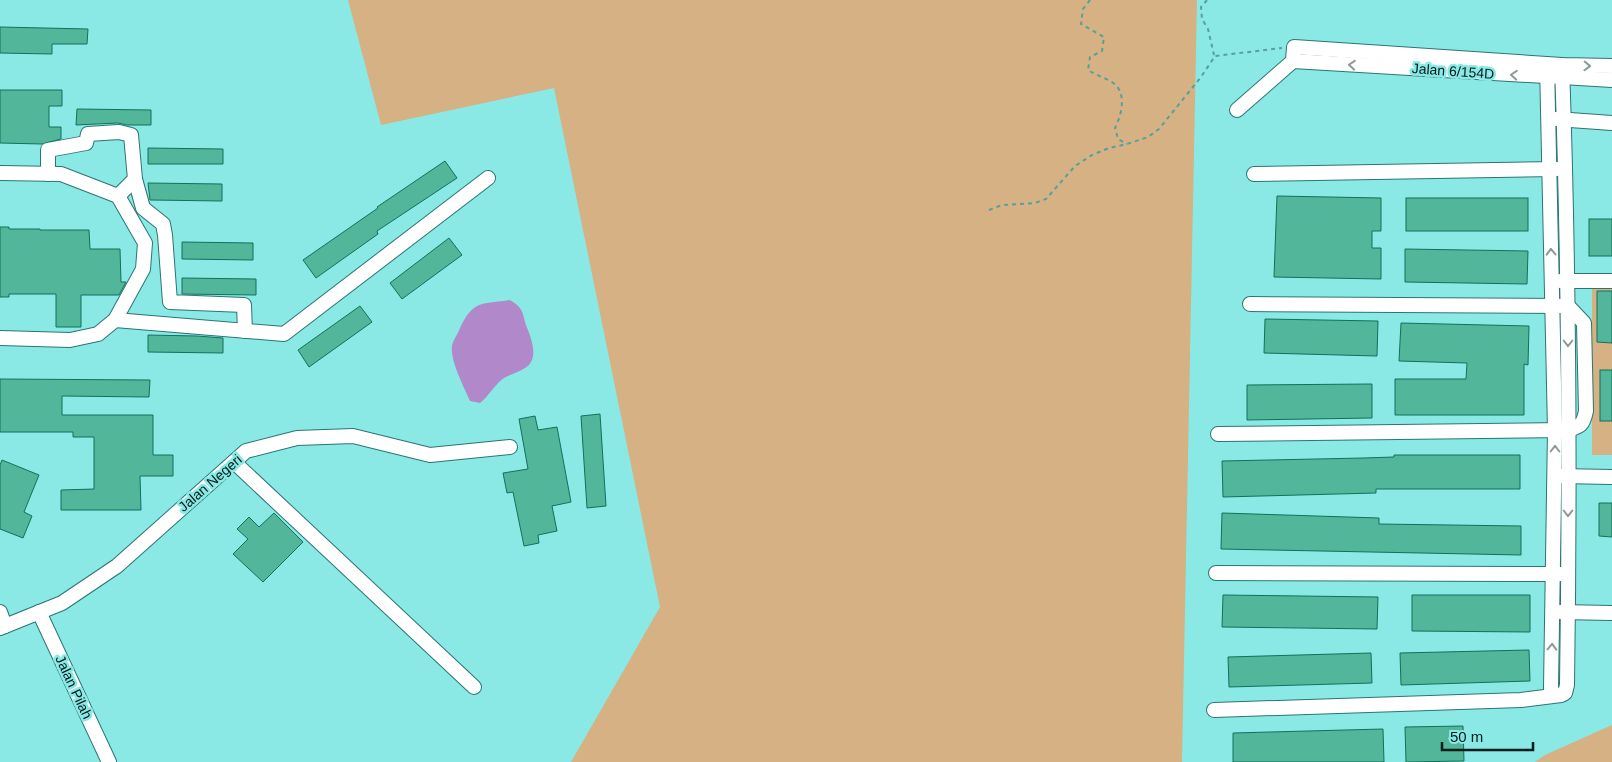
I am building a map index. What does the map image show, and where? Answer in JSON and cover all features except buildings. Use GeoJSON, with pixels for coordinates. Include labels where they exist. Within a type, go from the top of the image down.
{"type":"FeatureCollection","features":[{"type":"Feature","properties":{"kind":"street","name":"Jalan 6/154D"},"geometry":{"type":"LineString","coordinates":[[1294,54],[1562,71],[1612,80]]}},
{"type":"Feature","properties":{"kind":"street"},"geometry":{"type":"LineString","coordinates":[[1237,110],[1294,54]]}},
{"type":"Feature","properties":{"kind":"street","name":"Jalan 6/154D"},"geometry":{"type":"LineString","coordinates":[[1562,71],[1612,66]]}},
{"type":"Feature","properties":{"kind":"street"},"geometry":{"type":"LineString","coordinates":[[1547,70],[1552,306],[1561,430]]}},
{"type":"Feature","properties":{"kind":"street"},"geometry":{"type":"LineString","coordinates":[[1554,695],[1551,688],[1554,574],[1561,476],[1561,430],[1568,306],[1562,71]]}},
{"type":"Feature","properties":{"kind":"street"},"geometry":{"type":"LineString","coordinates":[[1548,119],[1612,123]]}},
{"type":"Feature","properties":{"kind":"street"},"geometry":{"type":"LineString","coordinates":[[48,174],[48,150],[86,142],[88,134],[119,132],[131,135],[135,179],[143,208],[163,224],[170,302],[244,305],[245,331]]}},
{"type":"Feature","properties":{"kind":"street"},"geometry":{"type":"LineString","coordinates":[[1254,174],[1565,169]]}},
{"type":"Feature","properties":{"kind":"street"},"geometry":{"type":"LineString","coordinates":[[0,174],[62,174],[118,196],[145,243],[143,269],[115,320],[98,334],[70,340],[0,338]]}},
{"type":"Feature","properties":{"kind":"street"},"geometry":{"type":"LineString","coordinates":[[115,320],[284,334],[488,178]]}},
{"type":"Feature","properties":{"kind":"street"},"geometry":{"type":"LineString","coordinates":[[118,196],[135,179]]}},
{"type":"Feature","properties":{"kind":"street"},"geometry":{"type":"LineString","coordinates":[[1552,282],[1612,281]]}},
{"type":"Feature","properties":{"kind":"street"},"geometry":{"type":"LineString","coordinates":[[1250,304],[1568,306]]}},
{"type":"Feature","properties":{"kind":"street"},"geometry":{"type":"LineString","coordinates":[[1218,434],[1561,430]]}},
{"type":"Feature","properties":{"kind":"street","name":"Jalan Negeri"},"geometry":{"type":"LineString","coordinates":[[3,627],[62,603],[117,566],[246,451],[296,438],[352,436],[430,455],[510,447]]}},
{"type":"Feature","properties":{"kind":"street"},"geometry":{"type":"LineString","coordinates":[[234,462],[474,687]]}},
{"type":"Feature","properties":{"kind":"street"},"geometry":{"type":"LineString","coordinates":[[1561,476],[1612,477]]}},
{"type":"Feature","properties":{"kind":"street"},"geometry":{"type":"LineString","coordinates":[[1214,710],[1520,700],[1565,693],[1567,685],[1568,574],[1561,476]]}},
{"type":"Feature","properties":{"kind":"street"},"geometry":{"type":"LineString","coordinates":[[1216,573],[1568,574]]}},
{"type":"Feature","properties":{"kind":"street"},"geometry":{"type":"LineString","coordinates":[[0,612],[3,627]]}},
{"type":"Feature","properties":{"kind":"street","name":"Jalan Pilah"},"geometry":{"type":"LineString","coordinates":[[39,612],[109,762]]}},
{"type":"Feature","properties":{"kind":"street"},"geometry":{"type":"LineString","coordinates":[[1553,612],[1612,613]]}},
{"type":"Feature","properties":{"kind":"path"},"geometry":{"type":"LineString","coordinates":[[1090,0],[1083,8],[1081,24],[1104,38],[1102,51],[1090,57],[1088,70],[1112,82],[1122,94],[1121,115],[1115,128],[1118,139],[1127,144]]}},
{"type":"Feature","properties":{"kind":"path"},"geometry":{"type":"LineString","coordinates":[[989,210],[1002,205],[1035,203],[1046,199],[1075,166],[1092,155],[1148,137],[1159,129],[1201,77],[1214,56],[1208,29],[1202,19],[1201,6],[1207,0]]}},
{"type":"Feature","properties":{"kind":"path"},"geometry":{"type":"LineString","coordinates":[[1214,56],[1294,54]]}},
{"type":"Feature","properties":{"kind":"shaded area"},"geometry":{"type":"Polygon","coordinates":[[[348,0],[1197,0],[1182,762],[571,762],[660,607],[554,88],[381,125],[348,0]]]}},
{"type":"Feature","properties":{"kind":"shaded area"},"geometry":{"type":"Polygon","coordinates":[[[1592,288],[1612,288],[1612,455],[1592,455],[1592,288]]]}},
{"type":"Feature","properties":{"kind":"shaded area"},"geometry":{"type":"Polygon","coordinates":[[[510,300],[523,313],[532,342],[532,359],[525,368],[500,381],[480,403],[470,401],[453,359],[453,342],[469,312],[474,308],[485,303],[510,300]]]}},
{"type":"Feature","properties":{"kind":"shaded area"},"geometry":{"type":"Polygon","coordinates":[[[1612,725],[1612,762],[1535,762],[1545,755],[1612,725]]]}}]}
